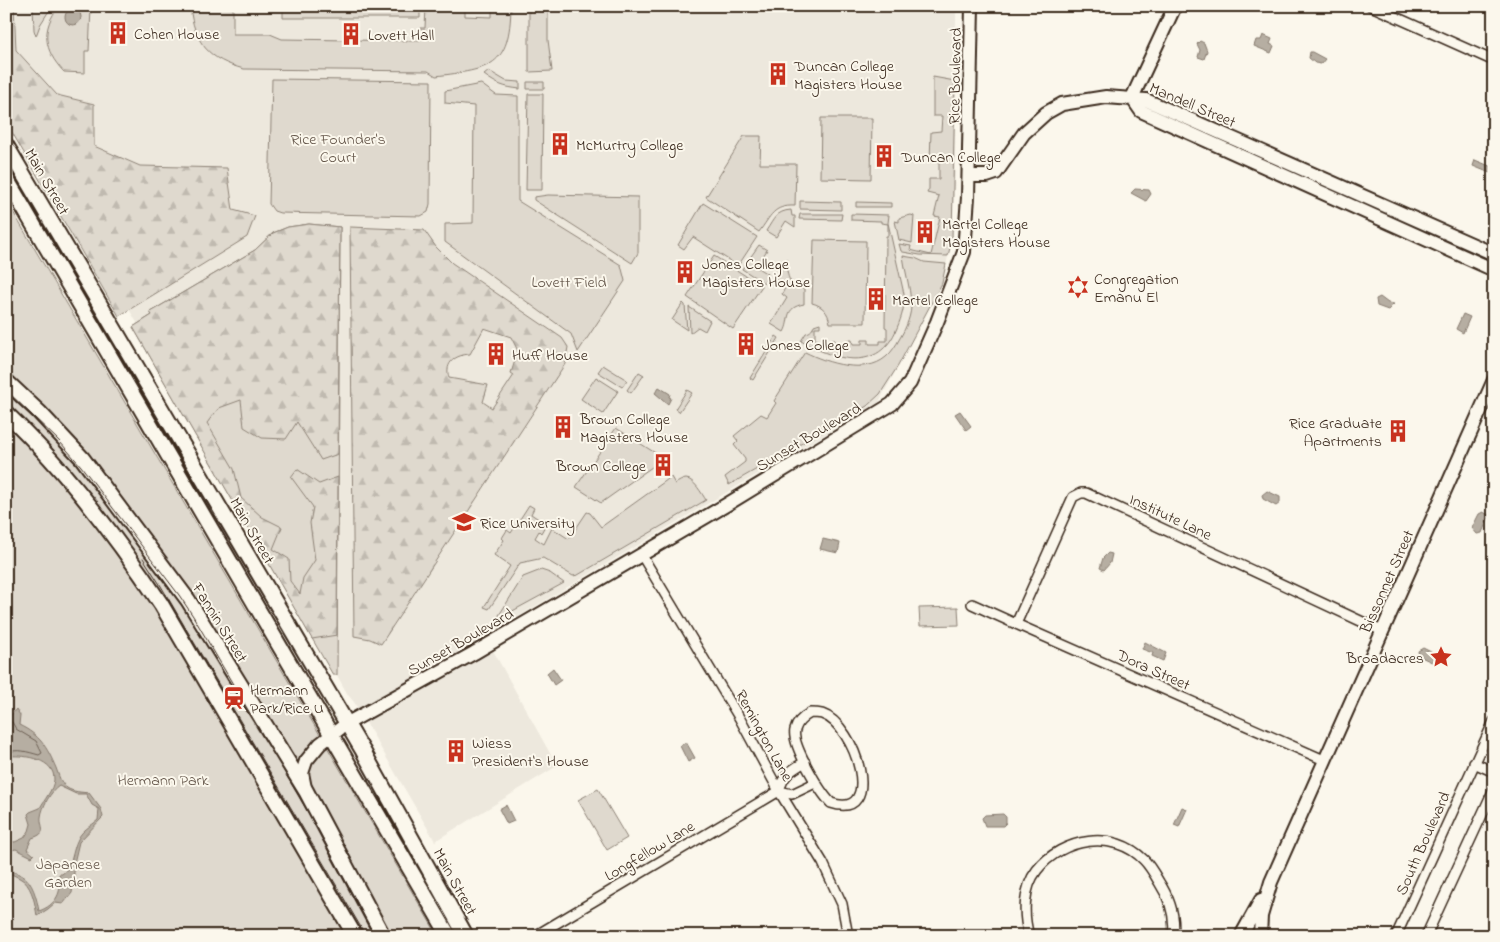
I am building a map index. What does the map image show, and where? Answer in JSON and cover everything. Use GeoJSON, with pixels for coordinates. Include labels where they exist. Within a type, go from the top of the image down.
{"type":"FeatureCollection","features":[{"type":"Feature","properties":{"kind":"main road","name":"Rice Boulevard"},"geometry":{"type":"LineString","coordinates":[[969,176],[972,6]]}},
{"type":"Feature","properties":{"kind":"main road"},"geometry":{"type":"LineString","coordinates":[[969,176],[987,176],[996,173],[1024,133],[1046,113],[1062,104],[1106,97],[1132,98],[1175,6]]}},
{"type":"Feature","properties":{"kind":"main road","name":"Mandell Street"},"geometry":{"type":"LineString","coordinates":[[1132,98],[1146,100],[1494,270]]}},
{"type":"Feature","properties":{"kind":"main road","name":"Main Street"},"geometry":{"type":"LineString","coordinates":[[6,145],[346,724],[466,936]]}},
{"type":"Feature","properties":{"kind":"main road","name":"Mandell Street"},"geometry":{"type":"LineString","coordinates":[[1280,166],[1494,254]]}},
{"type":"Feature","properties":{"kind":"main road","name":"Sunset Boulevard"},"geometry":{"type":"LineString","coordinates":[[306,790],[302,773],[306,761],[332,733],[474,653],[726,506],[892,404],[910,383],[937,322],[964,252],[969,176]]}},
{"type":"Feature","properties":{"kind":"main road","name":"Main Street"},"geometry":{"type":"LineString","coordinates":[[6,178],[449,936]]}},
{"type":"Feature","properties":{"kind":"main road","name":"Bissonnet Street"},"geometry":{"type":"LineString","coordinates":[[1260,936],[1261,916],[1271,882],[1494,380]]}},
{"type":"Feature","properties":{"kind":"main road","name":"Fannin Street"},"geometry":{"type":"LineString","coordinates":[[6,381],[39,412],[82,458],[188,600],[306,790],[383,936]]}},
{"type":"Feature","properties":{"kind":"main road"},"geometry":{"type":"LineString","coordinates":[[6,413],[24,430],[63,474],[136,566],[166,612],[355,936]]}},
{"type":"Feature","properties":{"kind":"main road"},"geometry":{"type":"LineString","coordinates":[[1241,936],[1271,882]]}},
{"type":"Feature","properties":{"kind":"street"},"geometry":{"type":"LineString","coordinates":[[1371,6],[1494,61]]}},
{"type":"Feature","properties":{"kind":"street","name":"Institute Lane"},"geometry":{"type":"LineString","coordinates":[[1016,624],[1073,497],[1086,493],[1382,630]]}},
{"type":"Feature","properties":{"kind":"street","name":"Remington Lane"},"geometry":{"type":"LineString","coordinates":[[641,554],[740,719],[779,791],[823,863],[842,904],[848,936]]}},
{"type":"Feature","properties":{"kind":"street","name":"Dora Street"},"geometry":{"type":"LineString","coordinates":[[972,604],[1324,760]]}},
{"type":"Feature","properties":{"kind":"street"},"geometry":{"type":"LineString","coordinates":[[810,713],[822,714],[834,722],[851,744],[857,758],[860,795],[853,803],[845,806],[831,803],[815,783],[805,762],[794,735],[795,728],[801,718],[810,713]]}},
{"type":"Feature","properties":{"kind":"street","name":"South Boulevard"},"geometry":{"type":"LineString","coordinates":[[1396,936],[1494,721]]}},
{"type":"Feature","properties":{"kind":"street"},"geometry":{"type":"LineString","coordinates":[[805,762],[789,771],[782,781],[779,791],[792,794],[815,783]]}},
{"type":"Feature","properties":{"kind":"street"},"geometry":{"type":"LineString","coordinates":[[1474,763],[1494,772]]}},
{"type":"Feature","properties":{"kind":"street"},"geometry":{"type":"LineString","coordinates":[[1426,936],[1494,790]]}},
{"type":"Feature","properties":{"kind":"street","name":"Longfellow Lane"},"geometry":{"type":"LineString","coordinates":[[534,936],[779,791]]}},
{"type":"Feature","properties":{"kind":"street"},"geometry":{"type":"LineString","coordinates":[[1029,936],[1026,918],[1026,895],[1030,881],[1044,862],[1062,849],[1086,840],[1111,842],[1123,846],[1144,860],[1168,897],[1174,926],[1173,936]]}},
{"type":"Feature","properties":{"kind":"shaded area","name":"Rice University"},"geometry":{"type":"Polygon","coordinates":[[[6,6],[956,6],[955,170],[952,239],[942,283],[879,402],[485,636],[557,766],[435,841],[354,702],[348,695],[177,389],[86,238],[6,92],[6,6]]]}},
{"type":"Feature","properties":{"kind":"green space"},"geometry":{"type":"Polygon","coordinates":[[[6,6],[14,6],[16,50],[57,95],[94,104],[94,146],[140,166],[227,168],[233,210],[255,216],[247,237],[119,316],[6,122],[6,6]]]}},
{"type":"Feature","properties":{"kind":"green space"},"geometry":{"type":"Polygon","coordinates":[[[33,6],[52,6],[40,25],[36,36],[34,30],[33,6]]]}},
{"type":"Feature","properties":{"kind":"green space"},"geometry":{"type":"Polygon","coordinates":[[[59,6],[85,6],[91,8],[89,51],[85,51],[85,73],[64,72],[48,48],[47,31],[49,23],[59,6]]]}},
{"type":"Feature","properties":{"kind":"green space"},"geometry":{"type":"Polygon","coordinates":[[[190,6],[233,8],[233,34],[270,34],[282,39],[419,41],[420,28],[425,28],[426,6],[465,6],[465,16],[492,17],[492,6],[511,6],[510,27],[506,42],[501,54],[493,62],[470,71],[436,76],[428,71],[244,69],[221,61],[205,48],[195,30],[190,6]]]}},
{"type":"Feature","properties":{"kind":"green space"},"geometry":{"type":"Polygon","coordinates":[[[283,6],[420,6],[420,18],[283,18],[283,6]]]}},
{"type":"Feature","properties":{"kind":"green space"},"geometry":{"type":"Polygon","coordinates":[[[529,6],[548,6],[548,40],[552,71],[529,72],[529,6]]]}},
{"type":"Feature","properties":{"kind":"green space"},"geometry":{"type":"Polygon","coordinates":[[[489,71],[506,81],[520,82],[520,89],[501,85],[493,81],[484,75],[489,71]]]}},
{"type":"Feature","properties":{"kind":"green space"},"geometry":{"type":"Polygon","coordinates":[[[933,77],[955,81],[952,239],[948,256],[920,255],[903,252],[899,244],[911,246],[910,250],[931,255],[940,217],[934,216],[939,196],[927,193],[929,179],[939,179],[939,162],[930,161],[931,132],[941,131],[942,116],[933,116],[933,77]]]}},
{"type":"Feature","properties":{"kind":"green space","name":"Rice Founder's Court"},"geometry":{"type":"Polygon","coordinates":[[[272,79],[431,81],[430,204],[428,212],[421,216],[280,213],[274,211],[269,204],[272,79]]]}},
{"type":"Feature","properties":{"kind":"green space"},"geometry":{"type":"Polygon","coordinates":[[[527,82],[544,82],[544,89],[527,89],[527,82]]]}},
{"type":"Feature","properties":{"kind":"green space","name":"Lovett Field"},"geometry":{"type":"Polygon","coordinates":[[[481,84],[496,95],[518,96],[518,201],[621,265],[625,281],[578,352],[571,334],[445,242],[445,224],[473,223],[474,106],[445,103],[445,91],[481,84]]]}},
{"type":"Feature","properties":{"kind":"green space"},"geometry":{"type":"Polygon","coordinates":[[[528,94],[543,94],[542,190],[526,190],[528,94]]]}},
{"type":"Feature","properties":{"kind":"green space"},"geometry":{"type":"Polygon","coordinates":[[[821,118],[872,118],[871,179],[820,178],[821,118]]]}},
{"type":"Feature","properties":{"kind":"green space"},"geometry":{"type":"Polygon","coordinates":[[[744,136],[761,136],[760,164],[796,164],[795,206],[782,207],[777,210],[770,216],[759,232],[706,197],[744,136]]]}},
{"type":"Feature","properties":{"kind":"green space"},"geometry":{"type":"Polygon","coordinates":[[[548,195],[638,197],[638,253],[632,263],[534,200],[534,197],[548,195]]]}},
{"type":"Feature","properties":{"kind":"green space","name":"Hermann Park"},"geometry":{"type":"Polygon","coordinates":[[[6,200],[438,936],[6,936],[6,200]]]}},
{"type":"Feature","properties":{"kind":"green space"},"geometry":{"type":"Polygon","coordinates":[[[800,201],[841,202],[841,210],[800,209],[800,201]]]}},
{"type":"Feature","properties":{"kind":"green space"},"geometry":{"type":"Polygon","coordinates":[[[856,202],[891,203],[891,207],[856,207],[856,202]]]}},
{"type":"Feature","properties":{"kind":"green space"},"geometry":{"type":"Polygon","coordinates":[[[703,203],[757,237],[738,266],[693,237],[684,249],[678,245],[703,203]]]}},
{"type":"Feature","properties":{"kind":"green space"},"geometry":{"type":"Polygon","coordinates":[[[791,210],[792,216],[795,216],[795,227],[786,221],[776,237],[766,231],[773,219],[782,212],[791,210]]]}},
{"type":"Feature","properties":{"kind":"green space"},"geometry":{"type":"Polygon","coordinates":[[[800,214],[842,214],[841,220],[799,219],[800,214]]]}},
{"type":"Feature","properties":{"kind":"green space"},"geometry":{"type":"Polygon","coordinates":[[[851,214],[889,215],[888,223],[904,294],[904,307],[897,328],[889,342],[879,352],[868,357],[855,359],[828,354],[801,341],[814,325],[820,323],[820,327],[815,327],[815,340],[818,340],[818,344],[829,344],[830,340],[835,340],[835,344],[846,344],[847,340],[852,340],[853,344],[862,344],[862,340],[869,340],[869,344],[880,344],[880,341],[887,341],[887,328],[885,327],[886,236],[888,236],[888,224],[881,223],[881,221],[851,220],[851,214]]]}},
{"type":"Feature","properties":{"kind":"green space"},"geometry":{"type":"Polygon","coordinates":[[[914,216],[912,243],[899,240],[895,221],[899,222],[899,218],[914,216]]]}},
{"type":"Feature","properties":{"kind":"green space"},"geometry":{"type":"Polygon","coordinates":[[[309,224],[340,227],[337,675],[333,675],[133,327],[152,315],[150,312],[255,250],[273,233],[288,227],[309,224]]]}},
{"type":"Feature","properties":{"kind":"green space"},"geometry":{"type":"Polygon","coordinates":[[[309,224],[340,227],[338,454],[321,460],[297,422],[286,439],[262,438],[244,427],[241,400],[219,408],[207,423],[234,469],[241,498],[262,517],[282,527],[273,549],[289,559],[290,581],[300,594],[303,578],[315,560],[310,523],[313,507],[291,477],[297,469],[319,484],[338,477],[337,635],[312,639],[133,327],[152,315],[150,312],[255,250],[273,233],[288,227],[309,224]]]}},
{"type":"Feature","properties":{"kind":"green space"},"geometry":{"type":"Polygon","coordinates":[[[350,227],[424,230],[436,247],[452,263],[562,338],[568,347],[565,364],[381,644],[370,639],[354,636],[350,227]],[[484,328],[470,354],[452,360],[448,368],[449,378],[488,385],[483,402],[492,408],[514,375],[511,373],[518,351],[511,337],[484,328]]]}},
{"type":"Feature","properties":{"kind":"green space"},"geometry":{"type":"Polygon","coordinates":[[[814,240],[866,241],[865,323],[830,323],[824,310],[812,303],[814,240]]]}},
{"type":"Feature","properties":{"kind":"green space"},"geometry":{"type":"Polygon","coordinates":[[[759,245],[767,250],[756,267],[769,275],[764,283],[742,269],[759,245]]]}},
{"type":"Feature","properties":{"kind":"green space"},"geometry":{"type":"Polygon","coordinates":[[[714,256],[762,286],[733,329],[687,297],[714,256]]]}},
{"type":"Feature","properties":{"kind":"green space"},"geometry":{"type":"Polygon","coordinates":[[[903,256],[924,262],[946,264],[942,283],[898,366],[880,394],[867,406],[729,485],[725,477],[745,462],[745,459],[734,445],[738,441],[734,436],[761,414],[767,417],[776,403],[774,401],[805,352],[835,363],[857,366],[877,362],[892,351],[904,330],[911,311],[903,256]]]}},
{"type":"Feature","properties":{"kind":"green space"},"geometry":{"type":"Polygon","coordinates":[[[787,259],[787,270],[791,282],[804,289],[804,304],[790,311],[784,332],[771,324],[787,298],[782,294],[785,288],[775,281],[787,259]]]}},
{"type":"Feature","properties":{"kind":"green space"},"geometry":{"type":"Polygon","coordinates":[[[683,303],[685,305],[687,330],[672,320],[683,303]]]}},
{"type":"Feature","properties":{"kind":"green space"},"geometry":{"type":"Polygon","coordinates":[[[689,307],[710,321],[705,331],[698,327],[690,333],[689,307]]]}},
{"type":"Feature","properties":{"kind":"green space"},"geometry":{"type":"Polygon","coordinates":[[[776,336],[779,338],[753,380],[750,378],[776,336]]]}},
{"type":"Feature","properties":{"kind":"green space"},"geometry":{"type":"Polygon","coordinates":[[[603,365],[627,380],[622,387],[598,372],[603,365]]]}},
{"type":"Feature","properties":{"kind":"green space"},"geometry":{"type":"Polygon","coordinates":[[[639,372],[644,375],[631,393],[627,390],[639,372]]]}},
{"type":"Feature","properties":{"kind":"green space"},"geometry":{"type":"Polygon","coordinates":[[[596,377],[618,391],[603,414],[581,399],[596,377]]]}},
{"type":"Feature","properties":{"kind":"green space"},"geometry":{"type":"Polygon","coordinates":[[[687,390],[692,393],[679,412],[675,409],[687,390]]]}},
{"type":"Feature","properties":{"kind":"green space"},"geometry":{"type":"Polygon","coordinates":[[[616,428],[660,456],[659,462],[601,503],[576,487],[616,428]]]}},
{"type":"Feature","properties":{"kind":"green space"},"geometry":{"type":"Polygon","coordinates":[[[671,477],[675,484],[685,479],[692,481],[706,500],[578,575],[573,576],[543,558],[520,563],[489,609],[484,607],[510,566],[494,555],[504,540],[502,538],[507,530],[511,533],[529,505],[534,508],[531,514],[546,524],[541,533],[539,531],[535,538],[544,544],[552,528],[569,539],[587,512],[590,513],[601,527],[671,477]]]}},
{"type":"Feature","properties":{"kind":"green space"},"geometry":{"type":"Polygon","coordinates":[[[541,570],[550,573],[564,583],[496,620],[523,577],[541,570]]]}},
{"type":"Feature","properties":{"kind":"green space"},"geometry":{"type":"Polygon","coordinates":[[[958,607],[959,625],[920,626],[919,608],[958,607]]]}},
{"type":"Feature","properties":{"kind":"green space"},"geometry":{"type":"Polygon","coordinates":[[[598,789],[627,838],[607,850],[578,800],[598,789]]]}},
{"type":"Feature","properties":{"kind":"water"},"geometry":{"type":"Polygon","coordinates":[[[73,9],[81,17],[73,25],[65,17],[73,9]]]}},
{"type":"Feature","properties":{"kind":"water"},"geometry":{"type":"Polygon","coordinates":[[[1263,35],[1272,39],[1270,44],[1274,46],[1271,53],[1254,46],[1256,40],[1261,40],[1263,35]]]}},
{"type":"Feature","properties":{"kind":"water"},"geometry":{"type":"Polygon","coordinates":[[[1200,41],[1204,43],[1207,51],[1204,59],[1198,57],[1200,50],[1197,44],[1200,41]]]}},
{"type":"Feature","properties":{"kind":"water"},"geometry":{"type":"Polygon","coordinates":[[[1310,52],[1325,59],[1321,64],[1315,63],[1309,58],[1310,52]]]}},
{"type":"Feature","properties":{"kind":"water"},"geometry":{"type":"Polygon","coordinates":[[[1475,160],[1492,167],[1490,173],[1473,166],[1475,160]]]}},
{"type":"Feature","properties":{"kind":"water"},"geometry":{"type":"Polygon","coordinates":[[[1135,189],[1149,190],[1151,194],[1146,201],[1131,193],[1135,189]]]}},
{"type":"Feature","properties":{"kind":"water"},"geometry":{"type":"Polygon","coordinates":[[[1380,297],[1388,303],[1394,304],[1388,310],[1377,306],[1376,299],[1380,297]]]}},
{"type":"Feature","properties":{"kind":"water"},"geometry":{"type":"Polygon","coordinates":[[[1463,314],[1470,317],[1463,333],[1456,329],[1463,314]]]}},
{"type":"Feature","properties":{"kind":"water"},"geometry":{"type":"Polygon","coordinates":[[[659,387],[670,394],[669,397],[671,398],[668,404],[655,393],[659,387]]]}},
{"type":"Feature","properties":{"kind":"water"},"geometry":{"type":"Polygon","coordinates":[[[960,411],[971,426],[966,430],[955,414],[960,411]]]}},
{"type":"Feature","properties":{"kind":"water"},"geometry":{"type":"Polygon","coordinates":[[[1267,491],[1280,497],[1280,503],[1276,506],[1263,499],[1262,495],[1267,491]]]}},
{"type":"Feature","properties":{"kind":"water"},"geometry":{"type":"Polygon","coordinates":[[[1483,512],[1487,514],[1488,518],[1482,533],[1477,534],[1472,528],[1479,514],[1483,512]]]}},
{"type":"Feature","properties":{"kind":"water"},"geometry":{"type":"Polygon","coordinates":[[[823,539],[840,543],[838,553],[820,549],[823,539]]]}},
{"type":"Feature","properties":{"kind":"water"},"geometry":{"type":"Polygon","coordinates":[[[1108,553],[1112,554],[1110,563],[1104,570],[1100,568],[1103,558],[1108,553]]]}},
{"type":"Feature","properties":{"kind":"water"},"geometry":{"type":"Polygon","coordinates":[[[1145,642],[1166,653],[1163,661],[1152,656],[1153,653],[1142,649],[1145,642]]]}},
{"type":"Feature","properties":{"kind":"water"},"geometry":{"type":"Polygon","coordinates":[[[1423,648],[1437,655],[1438,660],[1434,663],[1419,656],[1418,651],[1423,648]]]}},
{"type":"Feature","properties":{"kind":"water"},"geometry":{"type":"Polygon","coordinates":[[[553,668],[561,680],[554,685],[547,673],[553,668]]]}},
{"type":"Feature","properties":{"kind":"water"},"geometry":{"type":"Polygon","coordinates":[[[16,709],[20,715],[19,725],[38,737],[42,742],[60,779],[67,788],[77,792],[89,793],[101,809],[103,817],[79,842],[74,863],[72,893],[63,904],[55,903],[37,916],[30,889],[24,881],[6,871],[6,868],[29,881],[34,891],[39,911],[50,905],[59,892],[59,874],[66,871],[80,836],[98,820],[99,809],[92,805],[86,794],[76,794],[59,786],[50,795],[43,809],[41,817],[42,832],[32,838],[27,849],[34,855],[32,857],[16,849],[6,851],[6,841],[15,842],[24,838],[29,831],[31,824],[28,814],[40,808],[54,780],[50,767],[38,760],[23,756],[10,756],[6,770],[6,718],[16,709]]]}},
{"type":"Feature","properties":{"kind":"water"},"geometry":{"type":"Polygon","coordinates":[[[686,742],[695,758],[688,762],[680,746],[686,742]]]}},
{"type":"Feature","properties":{"kind":"water"},"geometry":{"type":"Polygon","coordinates":[[[506,805],[514,821],[507,824],[499,809],[506,805]]]}},
{"type":"Feature","properties":{"kind":"water"},"geometry":{"type":"Polygon","coordinates":[[[1182,807],[1187,809],[1179,827],[1174,825],[1182,807]]]}},
{"type":"Feature","properties":{"kind":"water"},"geometry":{"type":"Polygon","coordinates":[[[1003,814],[1006,817],[1006,823],[1003,826],[985,826],[982,818],[985,815],[1003,814]]]}},
{"type":"Feature","properties":{"kind":"tram line"},"geometry":{"type":"LineString","coordinates":[[6,390],[60,442],[81,466],[179,595],[319,831],[375,936]]}},
{"type":"Feature","properties":{"kind":"tram line"},"geometry":{"type":"LineString","coordinates":[[143,558],[366,936]]}},
{"type":"Feature","properties":{"kind":"place","name":"Cohen House"},"geometry":{"type":"Point","coordinates":[118,33]}},
{"type":"Feature","properties":{"kind":"place","name":"Lovett Hall"},"geometry":{"type":"Point","coordinates":[351,34]}},
{"type":"Feature","properties":{"kind":"place","name":"Duncan College Magisters House"},"geometry":{"type":"Point","coordinates":[778,74]}},
{"type":"Feature","properties":{"kind":"place","name":"McMurtry College"},"geometry":{"type":"Point","coordinates":[560,144]}},
{"type":"Feature","properties":{"kind":"place","name":"Duncan College"},"geometry":{"type":"Point","coordinates":[884,156]}},
{"type":"Feature","properties":{"kind":"place","name":"Martel College Magisters House"},"geometry":{"type":"Point","coordinates":[925,232]}},
{"type":"Feature","properties":{"kind":"place","name":"Jones College Magisters House"},"geometry":{"type":"Point","coordinates":[685,272]}},
{"type":"Feature","properties":{"kind":"place","name":"Congregation Emanu El"},"geometry":{"type":"Point","coordinates":[1078,287]}},
{"type":"Feature","properties":{"kind":"place","name":"Martel College"},"geometry":{"type":"Point","coordinates":[876,299]}},
{"type":"Feature","properties":{"kind":"place","name":"Jones College"},"geometry":{"type":"Point","coordinates":[746,344]}},
{"type":"Feature","properties":{"kind":"place","name":"Huff House"},"geometry":{"type":"Point","coordinates":[496,354]}},
{"type":"Feature","properties":{"kind":"place","name":"Brown College Magisters House"},"geometry":{"type":"Point","coordinates":[563,427]}},
{"type":"Feature","properties":{"kind":"place","name":"Rice Graduate Apartments"},"geometry":{"type":"Point","coordinates":[1398,431]}},
{"type":"Feature","properties":{"kind":"place","name":"Brown College"},"geometry":{"type":"Point","coordinates":[663,465]}},
{"type":"Feature","properties":{"kind":"place","name":"Rice University"},"geometry":{"type":"Point","coordinates":[464,522]}},
{"type":"Feature","properties":{"kind":"place","name":"Broadacres"},"geometry":{"type":"Point","coordinates":[1441,657]}},
{"type":"Feature","properties":{"kind":"place","name":"Hermann Park/Rice U"},"geometry":{"type":"Point","coordinates":[234,698]}},
{"type":"Feature","properties":{"kind":"place","name":"Wiess President's House"},"geometry":{"type":"Point","coordinates":[456,751]}},
{"type":"Feature","properties":{"kind":"park label","name":"Japanese Garden"},"geometry":{"type":"Point","coordinates":[68,872]}}]}
